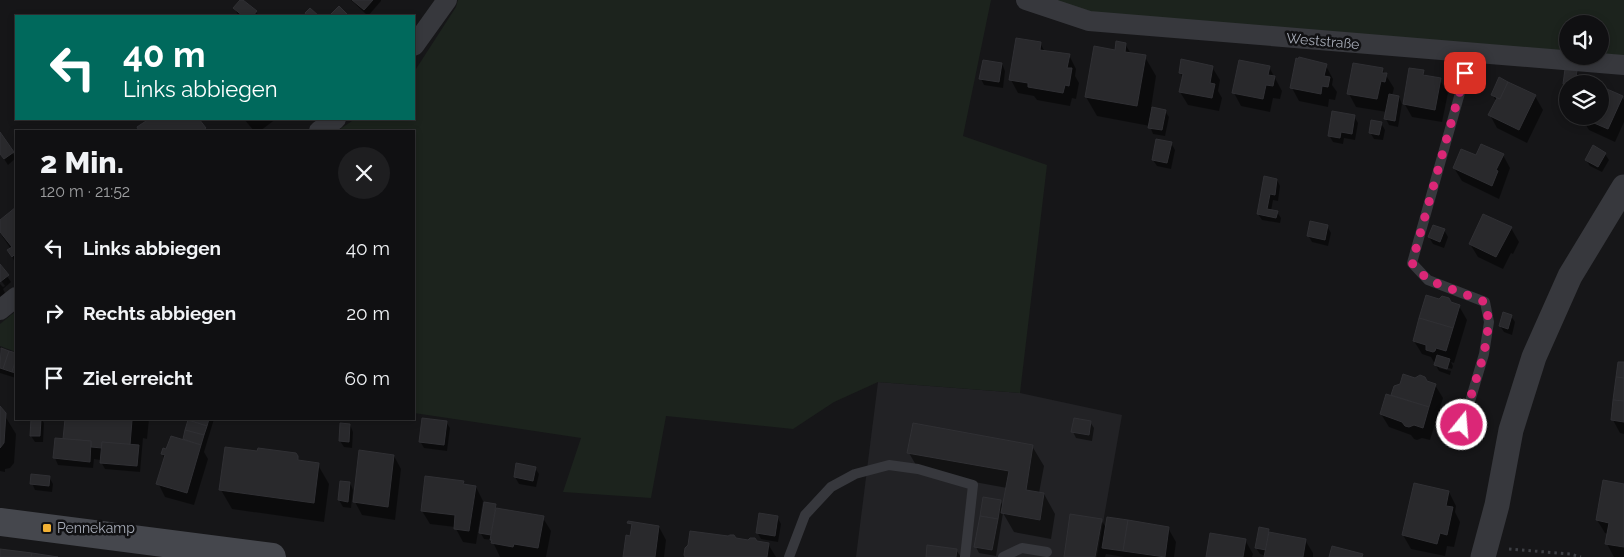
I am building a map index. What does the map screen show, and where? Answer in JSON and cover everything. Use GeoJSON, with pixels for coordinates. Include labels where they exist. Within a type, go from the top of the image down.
{"type":"FeatureCollection","features":[{"type":"Feature","properties":{"kind":"main road"},"geometry":{"type":"LineString","coordinates":[[0,522],[272,557]]}},
{"type":"Feature","properties":{"kind":"street"},"geometry":{"type":"LineString","coordinates":[[415,45],[447,0]]}},
{"type":"Feature","properties":{"kind":"street","name":"Weststraße"},"geometry":{"type":"LineString","coordinates":[[1026,0],[1089,21],[1471,54],[1624,65]]}},
{"type":"Feature","properties":{"kind":"street"},"geometry":{"type":"LineString","coordinates":[[320,130],[335,120]]}},
{"type":"Feature","properties":{"kind":"street"},"geometry":{"type":"LineString","coordinates":[[1483,557],[1497,505],[1511,430],[1534,357],[1570,276],[1624,187]]}},
{"type":"Feature","properties":{"kind":"street"},"geometry":{"type":"LineString","coordinates":[[0,310],[15,298]]}},
{"type":"Feature","properties":{"kind":"street"},"geometry":{"type":"LineString","coordinates":[[1497,505],[1498,557]]}},
{"type":"Feature","properties":{"kind":"lane"},"geometry":{"type":"LineString","coordinates":[[1462,425],[1484,354],[1489,322],[1485,302],[1428,280],[1412,263],[1471,54]]}},
{"type":"Feature","properties":{"kind":"lane"},"geometry":{"type":"LineString","coordinates":[[789,557],[805,515],[831,487],[855,474],[889,465],[918,469],[973,485],[964,557]]}},
{"type":"Feature","properties":{"kind":"lane"},"geometry":{"type":"LineString","coordinates":[[1003,557],[1022,548],[1046,552]]}},
{"type":"Feature","properties":{"kind":"path"},"geometry":{"type":"LineString","coordinates":[[1526,550],[1570,554],[1580,557]]}},
{"type":"Feature","properties":{"kind":"shaded area"},"geometry":{"type":"Polygon","coordinates":[[[458,0],[991,0],[963,136],[1047,165],[1020,393],[878,382],[834,402],[793,429],[666,416],[651,498],[563,492],[581,438],[415,413],[415,130],[338,130],[354,120],[415,120],[415,70],[456,7],[458,0]]]}},
{"type":"Feature","properties":{"kind":"shaded area"},"geometry":{"type":"Polygon","coordinates":[[[1046,0],[1624,0],[1624,58],[1609,57],[1609,15],[1559,15],[1559,53],[1089,14],[1046,0]]]}},
{"type":"Feature","properties":{"kind":"shaded area"},"geometry":{"type":"Polygon","coordinates":[[[15,312],[15,352],[0,346],[0,324],[15,312]]]}},
{"type":"Feature","properties":{"kind":"shaded area"},"geometry":{"type":"Polygon","coordinates":[[[878,382],[1020,393],[1122,415],[1097,557],[856,557],[878,382]]]}},
{"type":"Feature","properties":{"kind":"building"},"geometry":{"type":"Polygon","coordinates":[[[240,0],[243,0],[257,11],[254,15],[242,15],[233,8],[240,0]]]}},
{"type":"Feature","properties":{"kind":"building"},"geometry":{"type":"Polygon","coordinates":[[[352,0],[373,0],[364,10],[352,0]]]}},
{"type":"Feature","properties":{"kind":"building"},"geometry":{"type":"Polygon","coordinates":[[[339,6],[348,15],[330,15],[339,6]]]}},
{"type":"Feature","properties":{"kind":"building"},"geometry":{"type":"Polygon","coordinates":[[[310,8],[318,15],[306,15],[305,13],[310,8]]]}},
{"type":"Feature","properties":{"kind":"building"},"geometry":{"type":"Polygon","coordinates":[[[1016,38],[1041,42],[1040,50],[1070,54],[1067,68],[1072,68],[1069,86],[1065,85],[1063,93],[1028,87],[1028,83],[1009,80],[1016,38]]]}},
{"type":"Feature","properties":{"kind":"building"},"geometry":{"type":"Polygon","coordinates":[[[1116,41],[1126,43],[1125,52],[1146,55],[1137,106],[1085,97],[1094,46],[1115,50],[1116,41]]]}},
{"type":"Feature","properties":{"kind":"building"},"geometry":{"type":"Polygon","coordinates":[[[1299,57],[1327,64],[1324,76],[1330,77],[1328,87],[1322,86],[1321,94],[1290,88],[1296,58],[1298,59],[1299,57]]]}},
{"type":"Feature","properties":{"kind":"building"},"geometry":{"type":"Polygon","coordinates":[[[1181,59],[1213,66],[1210,83],[1215,84],[1212,98],[1179,92],[1183,74],[1179,73],[1181,59]]]}},
{"type":"Feature","properties":{"kind":"building"},"geometry":{"type":"Polygon","coordinates":[[[983,60],[1002,63],[999,82],[979,79],[983,60]]]}},
{"type":"Feature","properties":{"kind":"building"},"geometry":{"type":"Polygon","coordinates":[[[1239,60],[1270,66],[1268,75],[1275,76],[1273,86],[1266,85],[1263,99],[1232,93],[1239,60]]]}},
{"type":"Feature","properties":{"kind":"building"},"geometry":{"type":"Polygon","coordinates":[[[1353,63],[1383,68],[1382,73],[1387,73],[1385,82],[1381,81],[1377,99],[1347,94],[1353,63]]]}},
{"type":"Feature","properties":{"kind":"building"},"geometry":{"type":"Polygon","coordinates":[[[1409,68],[1424,70],[1423,75],[1441,78],[1435,110],[1403,104],[1409,68]]]}},
{"type":"Feature","properties":{"kind":"building"},"geometry":{"type":"Polygon","coordinates":[[[1565,69],[1577,70],[1577,75],[1564,75],[1565,69]]]}},
{"type":"Feature","properties":{"kind":"building"},"geometry":{"type":"Polygon","coordinates":[[[1499,77],[1508,82],[1500,99],[1491,95],[1499,77]]]}},
{"type":"Feature","properties":{"kind":"building"},"geometry":{"type":"Polygon","coordinates":[[[1508,82],[1536,95],[1519,130],[1488,115],[1497,98],[1500,99],[1508,82]]]}},
{"type":"Feature","properties":{"kind":"building"},"geometry":{"type":"Polygon","coordinates":[[[1609,90],[1623,96],[1608,129],[1599,125],[1609,125],[1609,90]]]}},
{"type":"Feature","properties":{"kind":"building"},"geometry":{"type":"Polygon","coordinates":[[[1389,94],[1399,96],[1395,121],[1384,119],[1389,94]]]}},
{"type":"Feature","properties":{"kind":"building"},"geometry":{"type":"Polygon","coordinates":[[[1152,107],[1166,110],[1162,130],[1148,128],[1152,107]]]}},
{"type":"Feature","properties":{"kind":"building"},"geometry":{"type":"Polygon","coordinates":[[[1332,111],[1355,115],[1352,134],[1341,132],[1340,138],[1328,136],[1332,111]]]}},
{"type":"Feature","properties":{"kind":"building"},"geometry":{"type":"Polygon","coordinates":[[[148,120],[200,120],[206,128],[203,130],[138,130],[137,127],[148,120]]]}},
{"type":"Feature","properties":{"kind":"building"},"geometry":{"type":"Polygon","coordinates":[[[1371,120],[1382,122],[1379,135],[1369,133],[1371,120]]]}},
{"type":"Feature","properties":{"kind":"building"},"geometry":{"type":"Polygon","coordinates":[[[0,132],[14,152],[4,159],[0,154],[0,132]]]}},
{"type":"Feature","properties":{"kind":"building"},"geometry":{"type":"Polygon","coordinates":[[[1156,139],[1172,142],[1167,163],[1152,160],[1156,139]]]}},
{"type":"Feature","properties":{"kind":"building"},"geometry":{"type":"Polygon","coordinates":[[[1481,144],[1504,154],[1496,170],[1498,171],[1492,186],[1453,168],[1461,149],[1476,155],[1481,144]]]}},
{"type":"Feature","properties":{"kind":"building"},"geometry":{"type":"Polygon","coordinates":[[[1593,145],[1606,153],[1598,167],[1585,160],[1593,145]]]}},
{"type":"Feature","properties":{"kind":"building"},"geometry":{"type":"Polygon","coordinates":[[[1264,176],[1277,179],[1275,195],[1270,194],[1267,209],[1278,211],[1276,218],[1257,214],[1264,176]]]}},
{"type":"Feature","properties":{"kind":"building"},"geometry":{"type":"Polygon","coordinates":[[[15,208],[15,254],[12,257],[7,250],[12,247],[0,232],[0,220],[15,208]]]}},
{"type":"Feature","properties":{"kind":"building"},"geometry":{"type":"Polygon","coordinates":[[[1483,214],[1512,227],[1496,257],[1469,244],[1483,214]]]}},
{"type":"Feature","properties":{"kind":"building"},"geometry":{"type":"Polygon","coordinates":[[[1310,221],[1328,225],[1325,240],[1307,236],[1310,221]]]}},
{"type":"Feature","properties":{"kind":"building"},"geometry":{"type":"Polygon","coordinates":[[[1433,225],[1445,229],[1440,242],[1428,237],[1433,225]]]}},
{"type":"Feature","properties":{"kind":"building"},"geometry":{"type":"Polygon","coordinates":[[[0,264],[9,275],[0,282],[0,264]]]}},
{"type":"Feature","properties":{"kind":"building"},"geometry":{"type":"Polygon","coordinates":[[[1426,295],[1439,299],[1442,296],[1449,298],[1451,302],[1460,305],[1453,328],[1419,318],[1426,295]]]}},
{"type":"Feature","properties":{"kind":"building"},"geometry":{"type":"Polygon","coordinates":[[[1503,312],[1512,315],[1508,329],[1499,326],[1503,312]]]}},
{"type":"Feature","properties":{"kind":"building"},"geometry":{"type":"Polygon","coordinates":[[[1419,318],[1453,328],[1446,351],[1436,348],[1433,352],[1426,350],[1426,345],[1413,341],[1419,318]]]}},
{"type":"Feature","properties":{"kind":"building"},"geometry":{"type":"Polygon","coordinates":[[[1,348],[9,351],[3,369],[0,368],[1,348]]]}},
{"type":"Feature","properties":{"kind":"building"},"geometry":{"type":"Polygon","coordinates":[[[9,351],[15,353],[12,372],[3,369],[9,351]]]}},
{"type":"Feature","properties":{"kind":"building"},"geometry":{"type":"Polygon","coordinates":[[[1437,355],[1450,359],[1447,369],[1434,365],[1437,355]]]}},
{"type":"Feature","properties":{"kind":"building"},"geometry":{"type":"Polygon","coordinates":[[[15,362],[15,373],[12,372],[15,362]]]}},
{"type":"Feature","properties":{"kind":"building"},"geometry":{"type":"Polygon","coordinates":[[[1618,362],[1624,362],[1624,378],[1616,377],[1618,362]]]}},
{"type":"Feature","properties":{"kind":"building"},"geometry":{"type":"Polygon","coordinates":[[[1403,374],[1415,378],[1420,375],[1425,377],[1427,381],[1436,384],[1429,407],[1391,395],[1394,386],[1400,384],[1403,374]]]}},
{"type":"Feature","properties":{"kind":"building"},"geometry":{"type":"Polygon","coordinates":[[[1616,377],[1624,378],[1624,401],[1613,400],[1616,377]]]}},
{"type":"Feature","properties":{"kind":"building"},"geometry":{"type":"Polygon","coordinates":[[[1386,394],[1429,407],[1423,428],[1414,425],[1405,426],[1402,422],[1380,414],[1386,394]]]}},
{"type":"Feature","properties":{"kind":"building"},"geometry":{"type":"Polygon","coordinates":[[[1613,400],[1624,401],[1624,422],[1611,420],[1613,400]]]}},
{"type":"Feature","properties":{"kind":"building"},"geometry":{"type":"Polygon","coordinates":[[[0,406],[6,413],[4,443],[0,448],[0,406]]]}},
{"type":"Feature","properties":{"kind":"building"},"geometry":{"type":"Polygon","coordinates":[[[422,418],[447,421],[444,445],[419,442],[422,418]]]}},
{"type":"Feature","properties":{"kind":"building"},"geometry":{"type":"Polygon","coordinates":[[[1074,418],[1091,421],[1089,435],[1071,432],[1074,418]]]}},
{"type":"Feature","properties":{"kind":"building"},"geometry":{"type":"Polygon","coordinates":[[[31,420],[41,420],[40,436],[30,436],[31,420]]]}},
{"type":"Feature","properties":{"kind":"building"},"geometry":{"type":"Polygon","coordinates":[[[65,420],[132,420],[130,445],[102,442],[102,448],[91,447],[91,441],[63,439],[65,420]]]}},
{"type":"Feature","properties":{"kind":"building"},"geometry":{"type":"Polygon","coordinates":[[[188,420],[209,420],[207,426],[188,420]]]}},
{"type":"Feature","properties":{"kind":"building"},"geometry":{"type":"Polygon","coordinates":[[[188,420],[207,426],[204,435],[185,430],[188,420]]]}},
{"type":"Feature","properties":{"kind":"building"},"geometry":{"type":"Polygon","coordinates":[[[340,423],[350,424],[349,442],[339,441],[340,423]]]}},
{"type":"Feature","properties":{"kind":"building"},"geometry":{"type":"Polygon","coordinates":[[[913,423],[1033,445],[1026,490],[1044,493],[1040,520],[1001,513],[1009,471],[907,453],[913,423]]]}},
{"type":"Feature","properties":{"kind":"building"},"geometry":{"type":"Polygon","coordinates":[[[185,430],[204,435],[201,445],[183,439],[185,430]]]}},
{"type":"Feature","properties":{"kind":"building"},"geometry":{"type":"Polygon","coordinates":[[[171,436],[201,445],[187,493],[156,484],[165,455],[161,454],[163,448],[166,449],[171,436]]]}},
{"type":"Feature","properties":{"kind":"building"},"geometry":{"type":"Polygon","coordinates":[[[55,438],[91,441],[90,462],[53,458],[55,438]]]}},
{"type":"Feature","properties":{"kind":"building"},"geometry":{"type":"Polygon","coordinates":[[[102,442],[139,445],[137,466],[100,463],[102,442]]]}},
{"type":"Feature","properties":{"kind":"building"},"geometry":{"type":"Polygon","coordinates":[[[225,447],[257,451],[258,448],[296,453],[298,460],[319,463],[314,503],[219,490],[225,447]]]}},
{"type":"Feature","properties":{"kind":"building"},"geometry":{"type":"Polygon","coordinates":[[[359,450],[394,455],[388,507],[353,502],[359,450]]]}},
{"type":"Feature","properties":{"kind":"building"},"geometry":{"type":"Polygon","coordinates":[[[516,463],[536,467],[533,481],[514,477],[516,463]]]}},
{"type":"Feature","properties":{"kind":"building"},"geometry":{"type":"Polygon","coordinates":[[[31,474],[50,476],[49,486],[30,484],[31,474]]]}},
{"type":"Feature","properties":{"kind":"building"},"geometry":{"type":"Polygon","coordinates":[[[425,476],[464,481],[463,484],[476,486],[469,531],[454,529],[455,515],[421,511],[425,476]]]}},
{"type":"Feature","properties":{"kind":"building"},"geometry":{"type":"Polygon","coordinates":[[[1603,480],[1624,484],[1624,547],[1605,544],[1609,523],[1596,520],[1603,480]]]}},
{"type":"Feature","properties":{"kind":"building"},"geometry":{"type":"Polygon","coordinates":[[[340,481],[350,482],[348,502],[338,500],[340,481]]]}},
{"type":"Feature","properties":{"kind":"building"},"geometry":{"type":"Polygon","coordinates":[[[1414,483],[1449,491],[1446,506],[1453,507],[1447,535],[1440,533],[1437,544],[1402,535],[1414,483]]]}},
{"type":"Feature","properties":{"kind":"building"},"geometry":{"type":"Polygon","coordinates":[[[983,497],[1001,500],[998,519],[980,516],[983,497]]]}},
{"type":"Feature","properties":{"kind":"building"},"geometry":{"type":"Polygon","coordinates":[[[484,502],[496,504],[491,535],[479,533],[484,502]]]}},
{"type":"Feature","properties":{"kind":"building"},"geometry":{"type":"Polygon","coordinates":[[[496,508],[544,516],[538,548],[514,544],[513,547],[491,543],[496,508]]]}},
{"type":"Feature","properties":{"kind":"building"},"geometry":{"type":"Polygon","coordinates":[[[759,513],[778,516],[775,536],[756,533],[759,513]]]}},
{"type":"Feature","properties":{"kind":"building"},"geometry":{"type":"Polygon","coordinates":[[[1070,514],[1102,519],[1095,557],[1064,557],[1070,514]]]}},
{"type":"Feature","properties":{"kind":"building"},"geometry":{"type":"Polygon","coordinates":[[[980,516],[998,519],[992,550],[974,547],[980,516]]]}},
{"type":"Feature","properties":{"kind":"building"},"geometry":{"type":"Polygon","coordinates":[[[1107,517],[1128,520],[1123,551],[1102,548],[1107,517]]]}},
{"type":"Feature","properties":{"kind":"building"},"geometry":{"type":"Polygon","coordinates":[[[1128,520],[1169,527],[1165,557],[1123,551],[1128,520]]]}},
{"type":"Feature","properties":{"kind":"building"},"geometry":{"type":"Polygon","coordinates":[[[628,521],[659,526],[655,557],[623,557],[626,535],[630,536],[632,524],[627,523],[628,521]]]}},
{"type":"Feature","properties":{"kind":"building"},"geometry":{"type":"Polygon","coordinates":[[[1259,527],[1269,529],[1266,550],[1255,548],[1259,527]]]}},
{"type":"Feature","properties":{"kind":"building"},"geometry":{"type":"Polygon","coordinates":[[[690,531],[728,536],[734,535],[736,538],[748,540],[755,538],[757,541],[769,543],[767,557],[685,557],[685,548],[688,545],[690,531]]]}},
{"type":"Feature","properties":{"kind":"building"},"geometry":{"type":"Polygon","coordinates":[[[1269,532],[1306,539],[1303,557],[1264,557],[1269,532]]]}},
{"type":"Feature","properties":{"kind":"building"},"geometry":{"type":"Polygon","coordinates":[[[1210,533],[1246,539],[1243,557],[1206,557],[1210,533]]]}},
{"type":"Feature","properties":{"kind":"building"},"geometry":{"type":"Polygon","coordinates":[[[927,545],[957,549],[956,557],[926,557],[927,545]]]}},
{"type":"Feature","properties":{"kind":"building"},"geometry":{"type":"Polygon","coordinates":[[[1332,546],[1363,554],[1362,557],[1329,557],[1332,546]]]}},
{"type":"Feature","properties":{"kind":"building"},"geometry":{"type":"Polygon","coordinates":[[[0,549],[32,553],[31,557],[0,557],[0,549]]]}},
{"type":"Feature","properties":{"kind":"building"},"geometry":{"type":"Polygon","coordinates":[[[32,553],[58,557],[31,557],[32,553]]]}},
{"type":"Feature","properties":{"kind":"place","name":"Pennekamp"},"geometry":{"type":"Point","coordinates":[47,528]}},
{"type":"Feature","properties":{"kind":"route"},"geometry":{"type":"LineString","coordinates":[[1462,425],[1484,354],[1489,322],[1485,302],[1428,280],[1412,263],[1465,73]]}}]}
